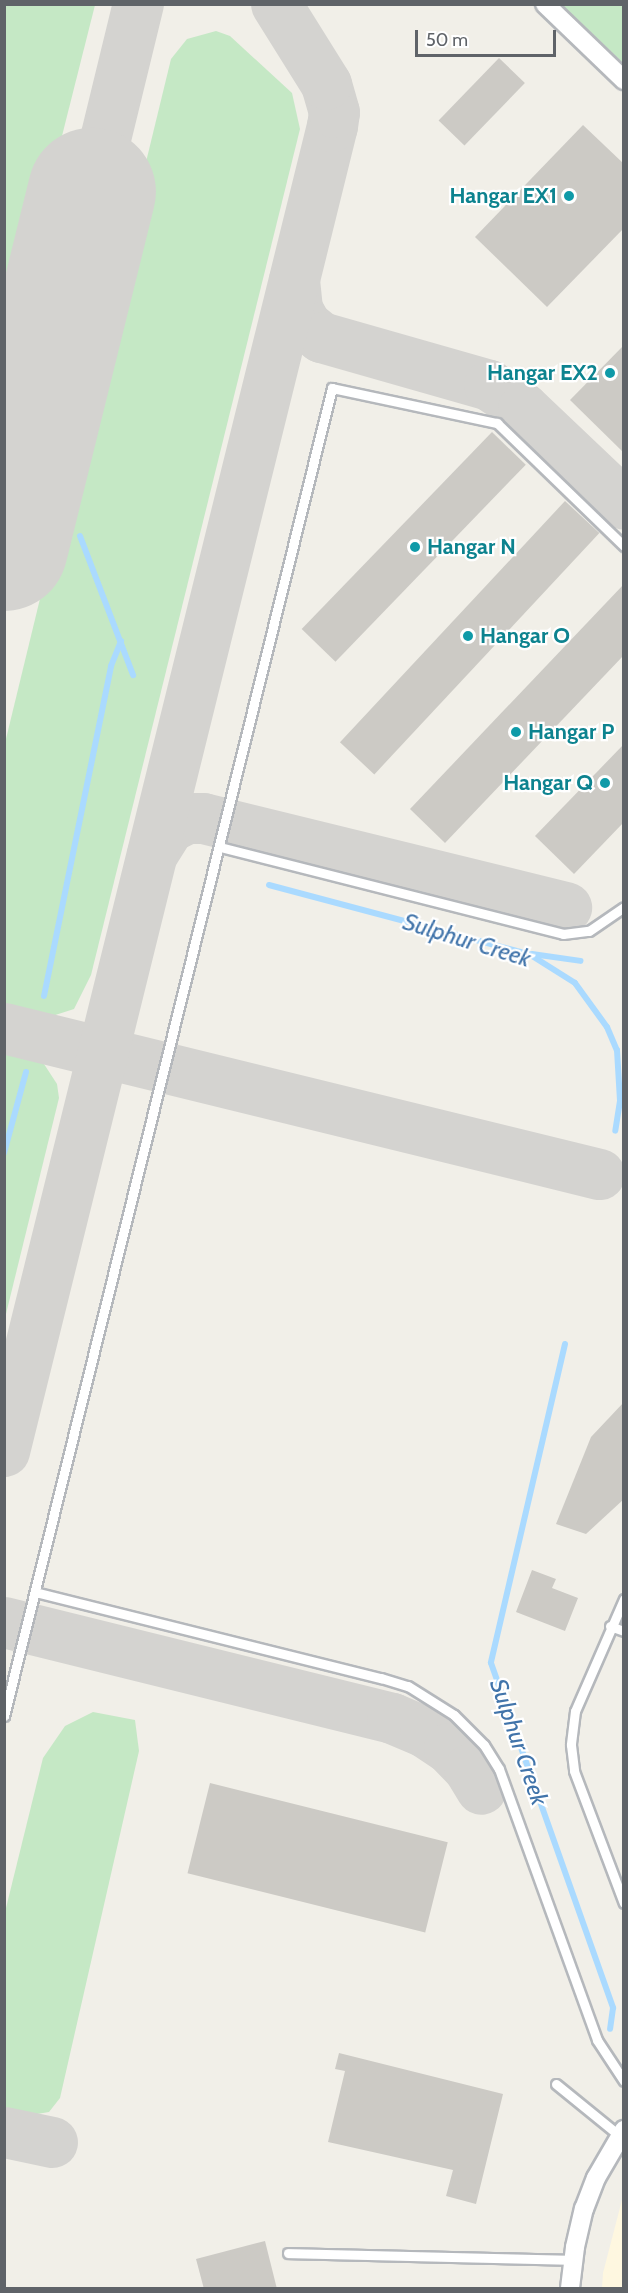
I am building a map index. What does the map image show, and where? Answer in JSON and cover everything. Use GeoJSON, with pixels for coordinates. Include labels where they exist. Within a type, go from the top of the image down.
{"type":"FeatureCollection","features":[{"type":"Feature","properties":{"kind":"street"},"geometry":{"type":"LineString","coordinates":[[545,4],[624,80]]}},
{"type":"Feature","properties":{"kind":"street"},"geometry":{"type":"LineString","coordinates":[[570,2289],[573,2260],[596,2178],[622,2133]]}},
{"type":"Feature","properties":{"kind":"lane"},"geometry":{"type":"LineString","coordinates":[[4,1716],[332,388],[497,423],[624,546]]}},
{"type":"Feature","properties":{"kind":"lane"},"geometry":{"type":"LineString","coordinates":[[220,847],[562,934],[589,931],[624,907]]}},
{"type":"Feature","properties":{"kind":"lane"},"geometry":{"type":"LineString","coordinates":[[35,1592],[390,1681],[423,1694],[454,1715],[484,1745],[499,1769],[597,2040],[624,2081]]}},
{"type":"Feature","properties":{"kind":"lane"},"geometry":{"type":"LineString","coordinates":[[624,1599],[610,1626],[575,1711],[571,1744],[574,1771],[624,1903]]}},
{"type":"Feature","properties":{"kind":"lane"},"geometry":{"type":"LineString","coordinates":[[610,1626],[624,1631]]}},
{"type":"Feature","properties":{"kind":"lane"},"geometry":{"type":"LineString","coordinates":[[556,2084],[622,2133]]}},
{"type":"Feature","properties":{"kind":"lane"},"geometry":{"type":"LineString","coordinates":[[288,2253],[573,2260]]}},
{"type":"Feature","properties":{"kind":"shaded area"},"geometry":{"type":"Polygon","coordinates":[[[623,2196],[623,2288],[602,2288],[603,2273],[623,2196]]]}},
{"type":"Feature","properties":{"kind":"green space"},"geometry":{"type":"Polygon","coordinates":[[[4,5],[95,5],[5,362],[4,5]]]}},
{"type":"Feature","properties":{"kind":"green space"},"geometry":{"type":"Polygon","coordinates":[[[562,5],[623,5],[623,63],[562,5]]]}},
{"type":"Feature","properties":{"kind":"green space"},"geometry":{"type":"Polygon","coordinates":[[[216,31],[230,36],[292,93],[300,129],[91,975],[74,1009],[46,1018],[5,1008],[5,743],[171,59],[187,39],[216,31]]]}},
{"type":"Feature","properties":{"kind":"green space"},"geometry":{"type":"Polygon","coordinates":[[[5,1051],[44,1064],[57,1084],[59,1098],[5,1318],[5,1051]]]}},
{"type":"Feature","properties":{"kind":"green space"},"geometry":{"type":"Polygon","coordinates":[[[93,1712],[135,1720],[139,1751],[60,2098],[49,2112],[25,2116],[5,2111],[5,1912],[43,1758],[65,1726],[93,1712]]]}},
{"type":"Feature","properties":{"kind":"building"},"geometry":{"type":"Polygon","coordinates":[[[499,58],[525,83],[464,146],[439,121],[499,58]]]}},
{"type":"Feature","properties":{"kind":"building","name":"Hangar EX1"},"geometry":{"type":"Polygon","coordinates":[[[583,125],[624,164],[624,228],[547,307],[475,237],[583,125]]]}},
{"type":"Feature","properties":{"kind":"building","name":"Hangar EX2"},"geometry":{"type":"Polygon","coordinates":[[[624,345],[624,453],[570,400],[624,345]]]}},
{"type":"Feature","properties":{"kind":"building","name":"Hangar N"},"geometry":{"type":"Polygon","coordinates":[[[492,432],[526,465],[335,662],[302,629],[492,432]]]}},
{"type":"Feature","properties":{"kind":"building","name":"Hangar O"},"geometry":{"type":"Polygon","coordinates":[[[565,501],[599,533],[374,774],[340,742],[565,501]]]}},
{"type":"Feature","properties":{"kind":"building","name":"Hangar P"},"geometry":{"type":"Polygon","coordinates":[[[624,584],[624,655],[445,843],[410,809],[624,584]]]}},
{"type":"Feature","properties":{"kind":"building","name":"Hangar Q"},"geometry":{"type":"Polygon","coordinates":[[[624,744],[624,822],[574,874],[535,836],[624,744]]]}},
{"type":"Feature","properties":{"kind":"building"},"geometry":{"type":"Polygon","coordinates":[[[624,1402],[624,1499],[586,1534],[556,1524],[591,1437],[624,1402]]]}},
{"type":"Feature","properties":{"kind":"building"},"geometry":{"type":"Polygon","coordinates":[[[532,1570],[556,1579],[552,1588],[578,1598],[565,1631],[516,1612],[532,1570]]]}},
{"type":"Feature","properties":{"kind":"building"},"geometry":{"type":"Polygon","coordinates":[[[210,1783],[448,1842],[425,1933],[188,1873],[210,1783]]]}},
{"type":"Feature","properties":{"kind":"building"},"geometry":{"type":"Polygon","coordinates":[[[339,2053],[503,2094],[476,2204],[446,2196],[453,2170],[328,2142],[345,2071],[335,2069],[339,2053]]]}},
{"type":"Feature","properties":{"kind":"building"},"geometry":{"type":"Polygon","coordinates":[[[265,2241],[277,2289],[204,2289],[196,2259],[265,2241]]]}},
{"type":"Feature","properties":{"kind":"waterway","name":"Sulphur Creek"},"geometry":{"type":"LineString","coordinates":[[80,536],[133,675]]}},
{"type":"Feature","properties":{"kind":"waterway"},"geometry":{"type":"LineString","coordinates":[[44,996],[111,666],[121,641]]}},
{"type":"Feature","properties":{"kind":"waterway","name":"Sulphur Creek"},"geometry":{"type":"LineString","coordinates":[[269,885],[529,954],[575,983],[607,1027],[617,1050],[620,1101],[615,1131]]}},
{"type":"Feature","properties":{"kind":"waterway"},"geometry":{"type":"LineString","coordinates":[[532,954],[581,961]]}},
{"type":"Feature","properties":{"kind":"waterway"},"geometry":{"type":"LineString","coordinates":[[4,1153],[26,1072]]}},
{"type":"Feature","properties":{"kind":"waterway","name":"Sulphur Creek"},"geometry":{"type":"LineString","coordinates":[[565,1344],[491,1663],[613,2008],[610,2029]]}},
{"type":"Feature","properties":{"kind":"taxiway"},"geometry":{"type":"LineString","coordinates":[[92,192],[138,4]]}},
{"type":"Feature","properties":{"kind":"taxiway"},"geometry":{"type":"LineString","coordinates":[[4,1451],[332,126],[334,112],[326,84],[276,4]]}},
{"type":"Feature","properties":{"kind":"taxiway"},"geometry":{"type":"LineString","coordinates":[[294,280],[297,309],[306,325],[321,337],[489,385],[523,408],[624,504]]}},
{"type":"Feature","properties":{"kind":"taxiway"},"geometry":{"type":"LineString","coordinates":[[152,854],[169,827],[187,818],[203,818],[566,907]]}},
{"type":"Feature","properties":{"kind":"taxiway"},"geometry":{"type":"LineString","coordinates":[[4,1028],[599,1174]]}},
{"type":"Feature","properties":{"kind":"taxiway"},"geometry":{"type":"LineString","coordinates":[[4,1622],[392,1718],[425,1732],[449,1748],[469,1769],[481,1789]]}},
{"type":"Feature","properties":{"kind":"taxiway"},"geometry":{"type":"LineString","coordinates":[[4,2132],[52,2142]]}},
{"type":"Feature","properties":{"kind":"runway"},"geometry":{"type":"LineString","coordinates":[[4,547],[92,192]]}},
{"type":"Feature","properties":{"kind":"place","name":"Hangar EX1"},"geometry":{"type":"Point","coordinates":[569,196]}},
{"type":"Feature","properties":{"kind":"place","name":"Hangar EX2"},"geometry":{"type":"Point","coordinates":[610,373]}},
{"type":"Feature","properties":{"kind":"place","name":"Hangar N"},"geometry":{"type":"Point","coordinates":[415,547]}},
{"type":"Feature","properties":{"kind":"place","name":"Hangar O"},"geometry":{"type":"Point","coordinates":[468,636]}},
{"type":"Feature","properties":{"kind":"place","name":"Hangar P"},"geometry":{"type":"Point","coordinates":[516,732]}},
{"type":"Feature","properties":{"kind":"place","name":"Hangar Q"},"geometry":{"type":"Point","coordinates":[605,783]}}]}
